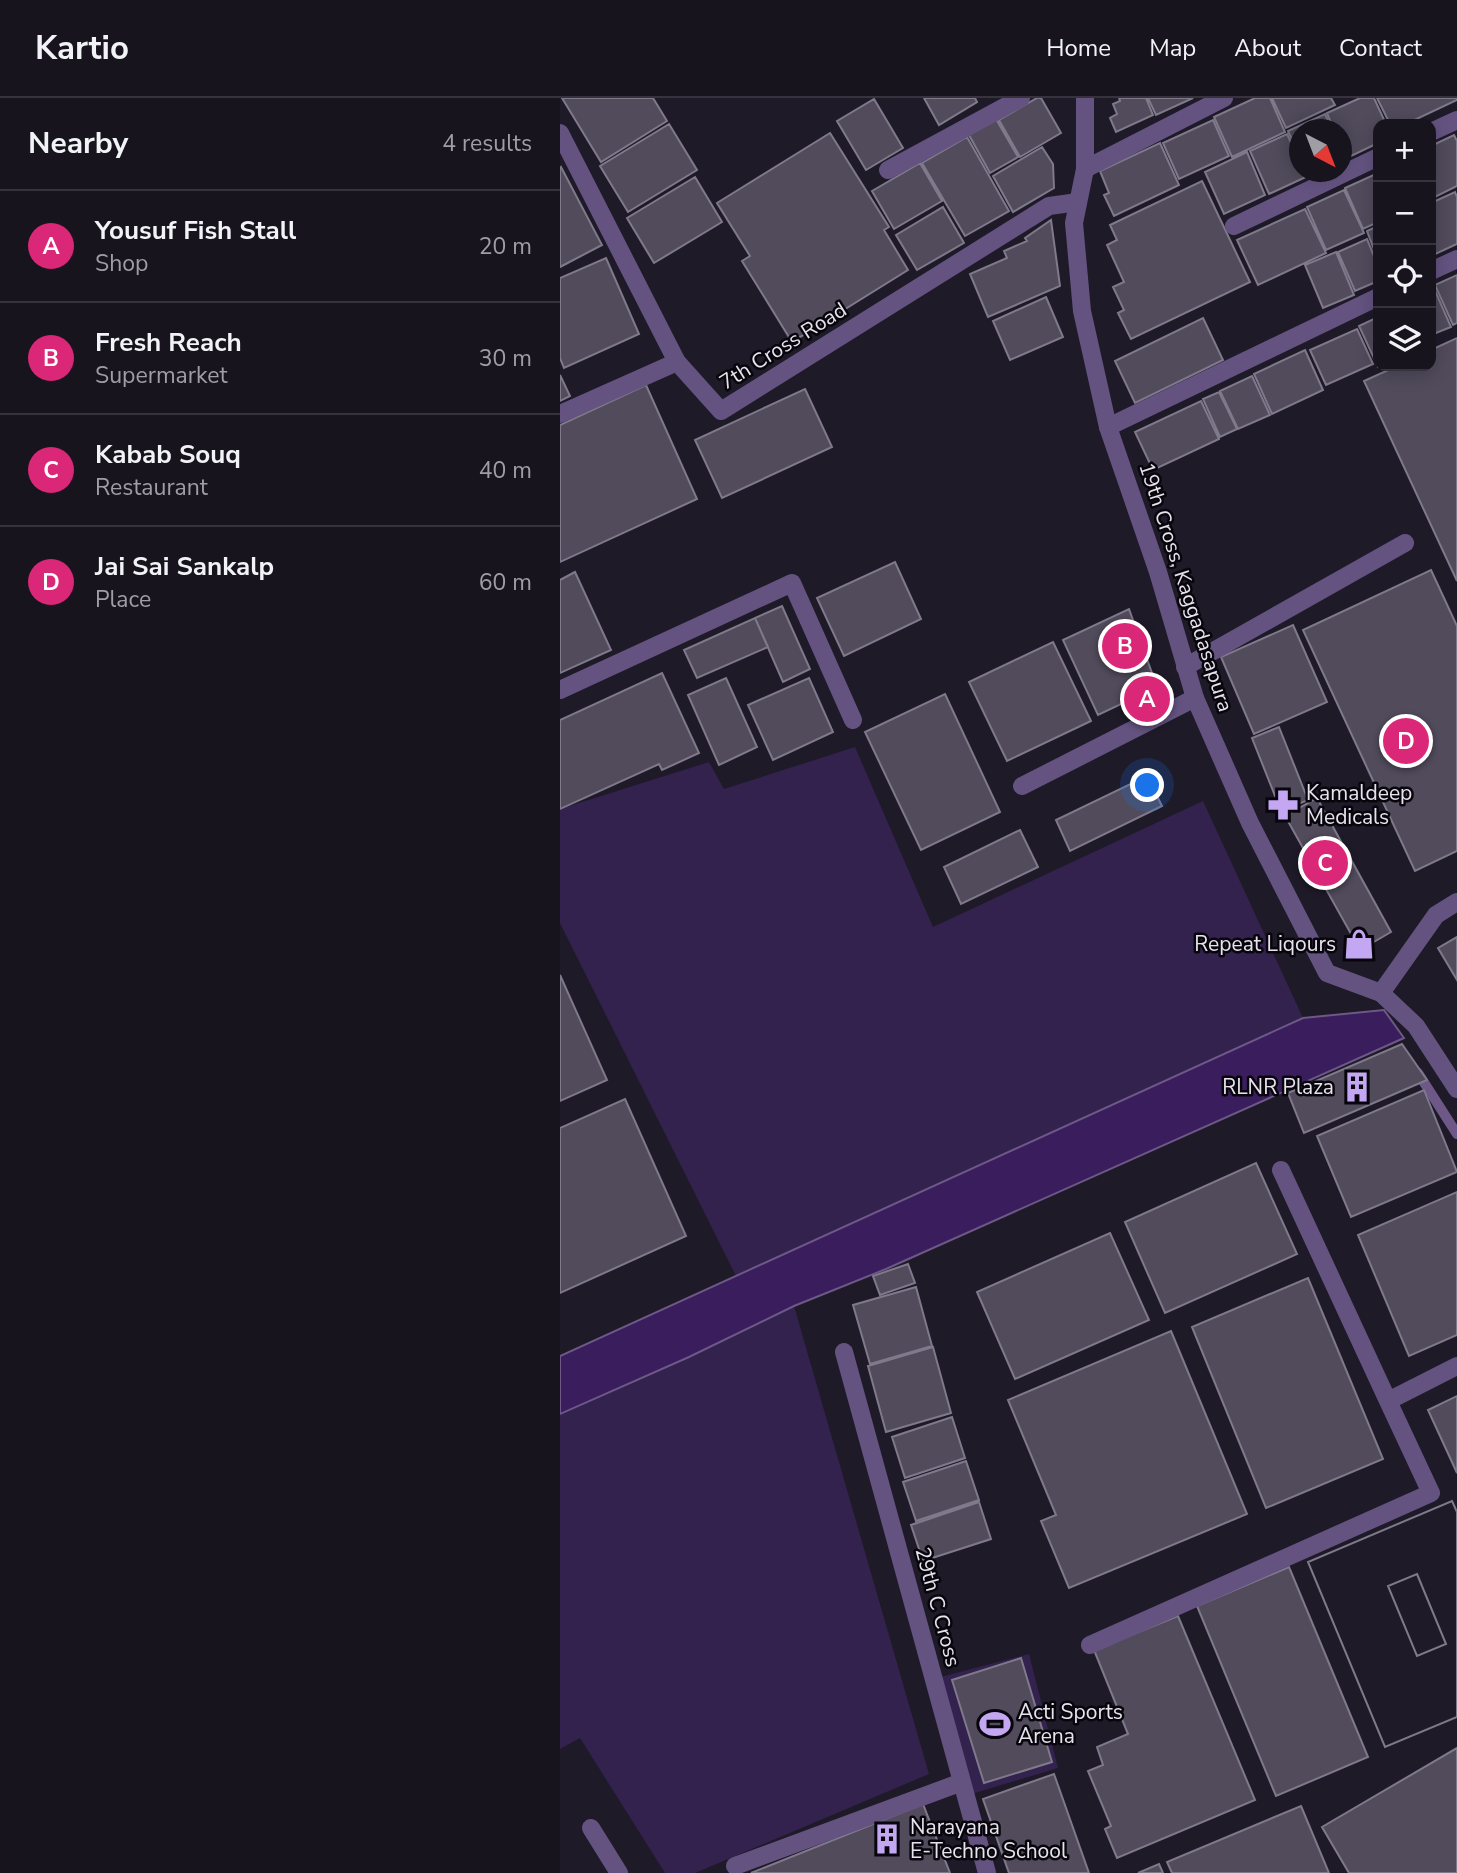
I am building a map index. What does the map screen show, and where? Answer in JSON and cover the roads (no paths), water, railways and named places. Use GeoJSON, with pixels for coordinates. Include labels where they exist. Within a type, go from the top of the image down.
{"type":"FeatureCollection","features":[{"type":"Feature","properties":{"kind":"street"},"geometry":{"type":"LineString","coordinates":[[888,170],[1021,98]]}},
{"type":"Feature","properties":{"kind":"street","name":"19th Cross, Kaggadasapura"},"geometry":{"type":"LineString","coordinates":[[1085,98],[1085,169],[1074,223],[1082,311],[1108,427],[1158,572],[1195,698],[1250,823],[1326,972],[1381,993],[1416,1026],[1457,1089]]}},
{"type":"Feature","properties":{"kind":"street"},"geometry":{"type":"LineString","coordinates":[[1085,169],[1224,98]]}},
{"type":"Feature","properties":{"kind":"street"},"geometry":{"type":"LineString","coordinates":[[1436,130],[1457,120]]}},
{"type":"Feature","properties":{"kind":"street","name":"7th Cross Road"},"geometry":{"type":"LineString","coordinates":[[560,131],[677,362],[721,411],[1049,206],[1078,202]]}},
{"type":"Feature","properties":{"kind":"street"},"geometry":{"type":"LineString","coordinates":[[1234,226],[1373,159]]}},
{"type":"Feature","properties":{"kind":"street"},"geometry":{"type":"LineString","coordinates":[[1436,269],[1457,259]]}},
{"type":"Feature","properties":{"kind":"street"},"geometry":{"type":"LineString","coordinates":[[1108,427],[1373,299]]}},
{"type":"Feature","properties":{"kind":"street"},"geometry":{"type":"LineString","coordinates":[[560,414],[677,362]]}},
{"type":"Feature","properties":{"kind":"street"},"geometry":{"type":"LineString","coordinates":[[1185,667],[1405,543]]}},
{"type":"Feature","properties":{"kind":"street"},"geometry":{"type":"LineString","coordinates":[[560,690],[792,583],[853,720]]}},
{"type":"Feature","properties":{"kind":"street"},"geometry":{"type":"LineString","coordinates":[[1022,786],[1195,698]]}},
{"type":"Feature","properties":{"kind":"street"},"geometry":{"type":"LineString","coordinates":[[1381,993],[1436,915],[1457,902]]}},
{"type":"Feature","properties":{"kind":"street"},"geometry":{"type":"LineString","coordinates":[[1090,1645],[1432,1493],[1281,1170]]}},
{"type":"Feature","properties":{"kind":"street","name":"29th C Cross"},"geometry":{"type":"LineString","coordinates":[[844,1353],[987,1873]]}},
{"type":"Feature","properties":{"kind":"street"},"geometry":{"type":"LineString","coordinates":[[1388,1401],[1457,1366]]}},
{"type":"Feature","properties":{"kind":"street"},"geometry":{"type":"LineString","coordinates":[[735,1866],[962,1782]]}},
{"type":"Feature","properties":{"kind":"street"},"geometry":{"type":"LineString","coordinates":[[591,1828],[619,1873]]}},
{"type":"Feature","properties":{"kind":"waterway"},"geometry":{"type":"LineString","coordinates":[[1418,1073],[1457,1134]]}},
{"type":"Feature","properties":{"kind":"place","name":"Fresh Reach"},"geometry":{"type":"Point","coordinates":[1125,646]}},
{"type":"Feature","properties":{"kind":"place","name":"Yousuf Fish Stall"},"geometry":{"type":"Point","coordinates":[1147,699]}},
{"type":"Feature","properties":{"kind":"place","name":"Jai Sai Sankalp"},"geometry":{"type":"Point","coordinates":[1406,741]}},
{"type":"Feature","properties":{"kind":"place","name":"Kamaldeep Medicals"},"geometry":{"type":"Point","coordinates":[1283,805]}},
{"type":"Feature","properties":{"kind":"place","name":"Kabab Souq"},"geometry":{"type":"Point","coordinates":[1325,863]}},
{"type":"Feature","properties":{"kind":"place","name":"Repeat Liqours"},"geometry":{"type":"Point","coordinates":[1359,944]}},
{"type":"Feature","properties":{"kind":"place","name":"RLNR Plaza"},"geometry":{"type":"Point","coordinates":[1357,1087]}},
{"type":"Feature","properties":{"kind":"place","name":"Acti Sports Arena"},"geometry":{"type":"Point","coordinates":[995,1724]}},
{"type":"Feature","properties":{"kind":"place","name":"Narayana E-Techno School"},"geometry":{"type":"Point","coordinates":[887,1839]}}]}
